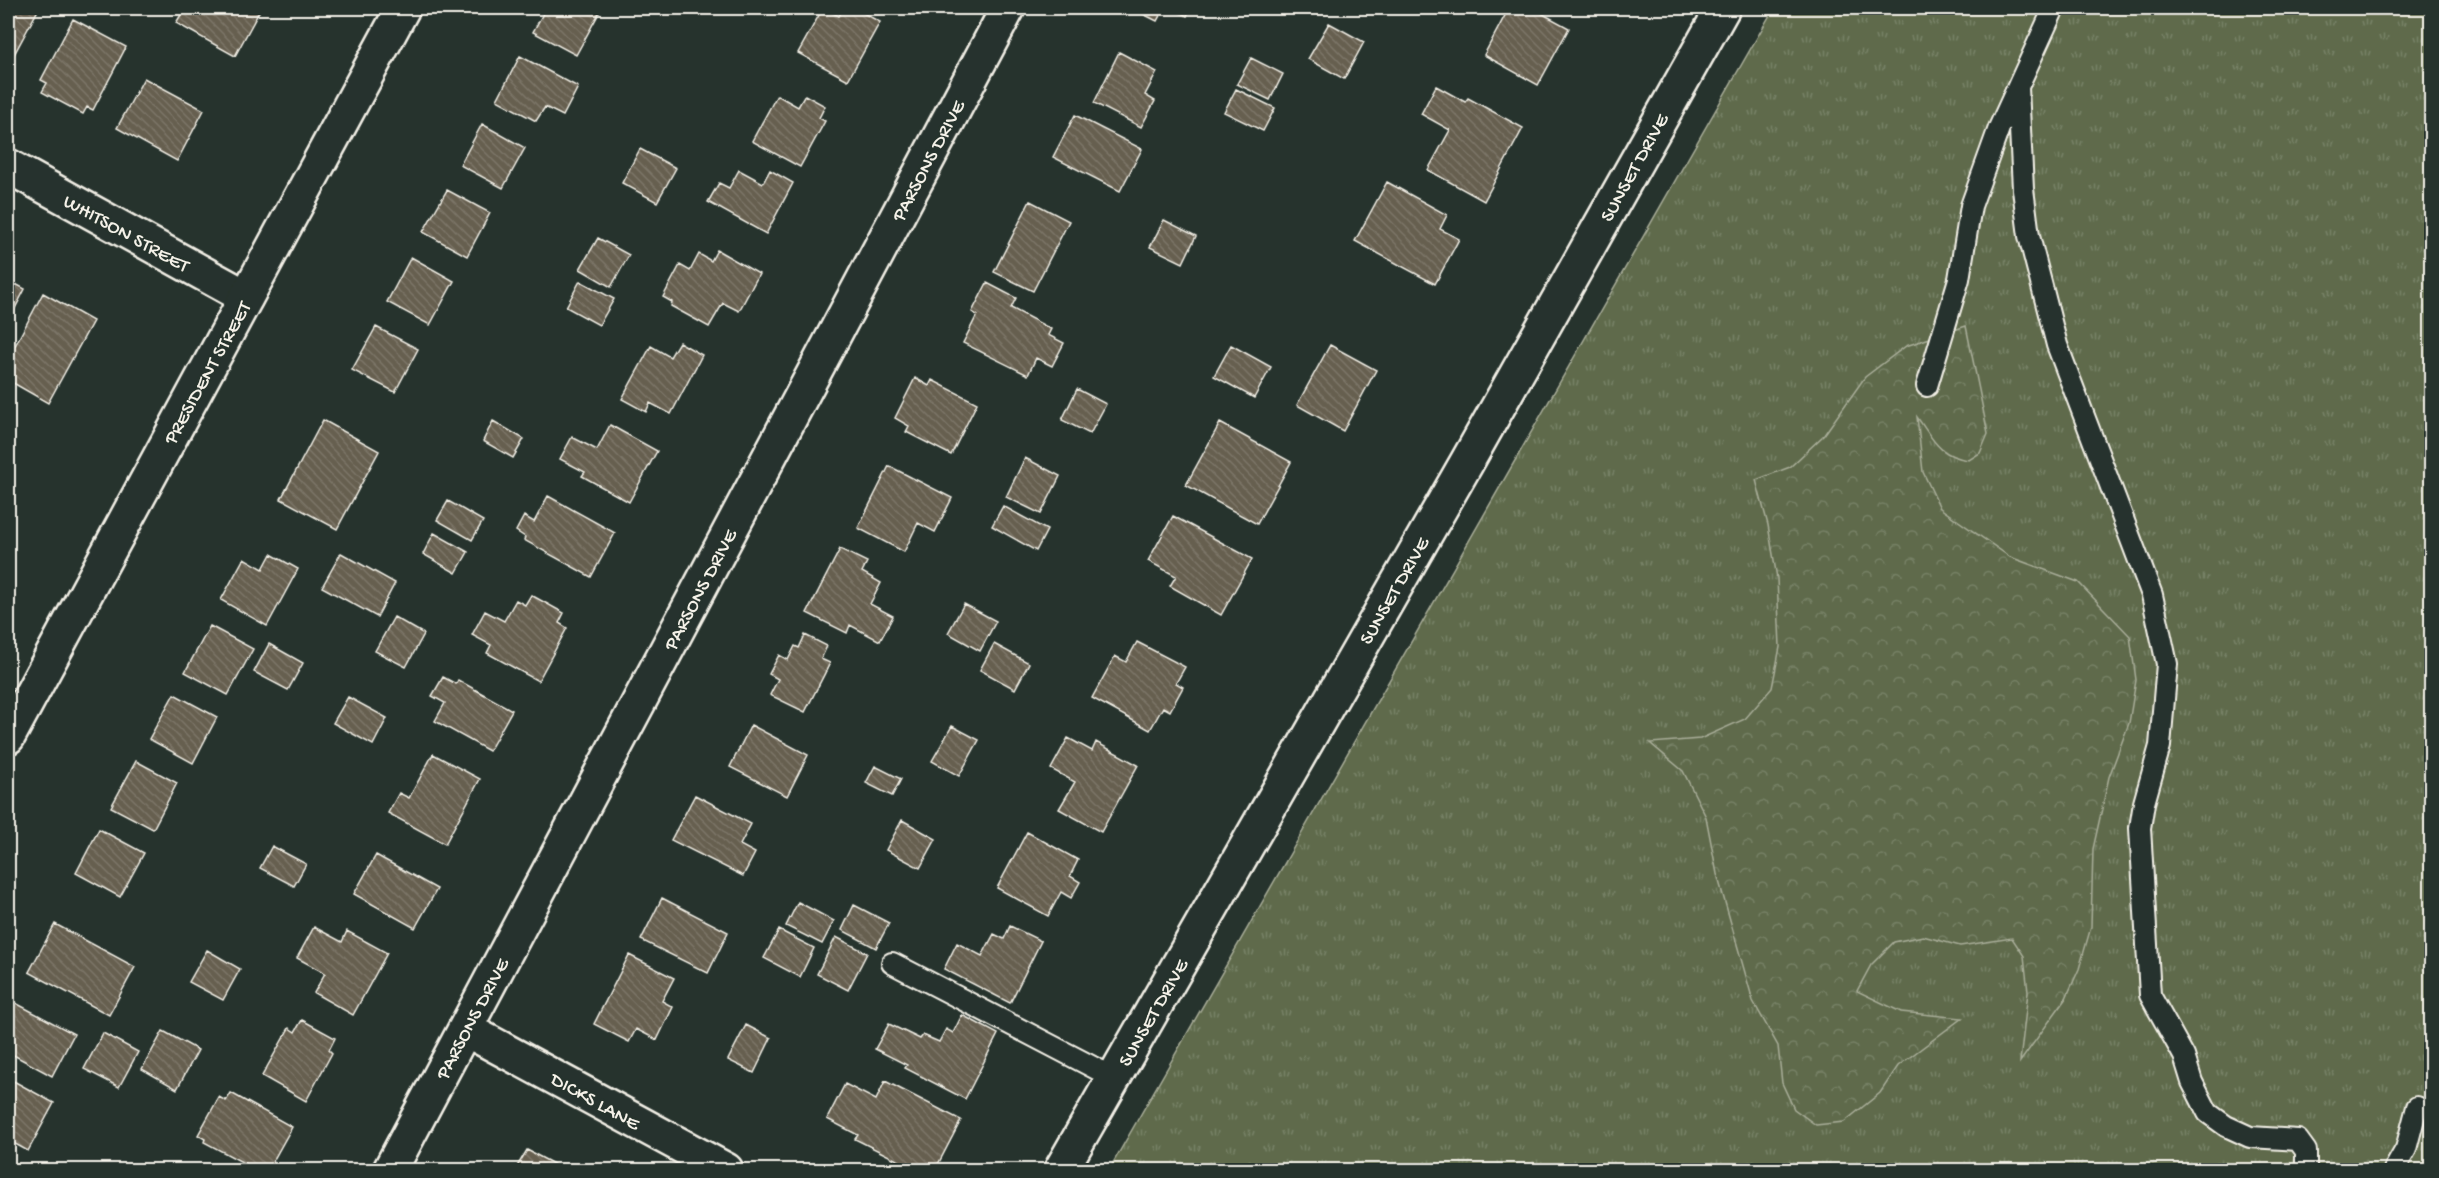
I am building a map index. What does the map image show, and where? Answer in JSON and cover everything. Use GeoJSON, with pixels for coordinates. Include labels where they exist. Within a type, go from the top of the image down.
{"type":"FeatureCollection","features":[{"type":"Feature","properties":{"kind":"street","name":"PRESIDENT STREET"},"geometry":{"type":"LineString","coordinates":[[11,723],[403,8]]}},
{"type":"Feature","properties":{"kind":"street","name":"PARSONS DRIVE"},"geometry":{"type":"LineString","coordinates":[[390,1170],[1008,8]]}},
{"type":"Feature","properties":{"kind":"street","name":"SUNSET DRIVE"},"geometry":{"type":"LineString","coordinates":[[1060,1170],[1467,462],[1723,8]]}},
{"type":"Feature","properties":{"kind":"street","name":"WHITSON STREET"},"geometry":{"type":"LineString","coordinates":[[8,166],[246,297]]}},
{"type":"Feature","properties":{"kind":"street","name":"DICKS LANE"},"geometry":{"type":"LineString","coordinates":[[465,1029],[726,1170]]}},
{"type":"Feature","properties":{"kind":"lane"},"geometry":{"type":"LineString","coordinates":[[1927,386],[1959,279],[1971,206],[1999,128],[2054,8]]}},
{"type":"Feature","properties":{"kind":"lane"},"geometry":{"type":"LineString","coordinates":[[2018,88],[2023,189],[2029,236],[2057,345],[2152,595],[2167,664],[2160,746],[2144,803],[2140,828],[2150,995],[2184,1056],[2192,1082],[2208,1113],[2226,1126],[2250,1137],[2298,1140],[2306,1151],[2306,1170]]}},
{"type":"Feature","properties":{"kind":"lane"},"geometry":{"type":"LineString","coordinates":[[892,963],[1114,1077]]}},
{"type":"Feature","properties":{"kind":"lane"},"geometry":{"type":"LineString","coordinates":[[2394,1170],[2406,1149],[2417,1107]]}},
{"type":"Feature","properties":{"kind":"green space"},"geometry":{"type":"Polygon","coordinates":[[[1774,8],[2431,8],[2431,1170],[1109,1170],[1774,8]]]}},
{"type":"Feature","properties":{"kind":"green space"},"geometry":{"type":"Polygon","coordinates":[[[1966,326],[1988,434],[1980,453],[1969,460],[1959,458],[1950,455],[1937,445],[1917,417],[1923,472],[1940,508],[2010,557],[2078,582],[2130,636],[2136,680],[2129,723],[2109,777],[2093,849],[2091,927],[2079,969],[2066,998],[2020,1062],[2028,992],[2024,956],[2012,938],[1960,946],[1923,936],[1894,942],[1871,965],[1857,991],[1901,1012],[1962,1018],[1898,1066],[1880,1093],[1844,1122],[1816,1125],[1794,1109],[1782,1083],[1778,1046],[1753,1001],[1717,874],[1706,817],[1683,771],[1650,743],[1700,739],[1745,719],[1772,688],[1780,647],[1777,578],[1768,525],[1756,480],[1790,467],[1824,435],[1865,377],[1906,346],[1966,326]]]}},
{"type":"Feature","properties":{"kind":"building"},"geometry":{"type":"Polygon","coordinates":[[[8,8],[39,8],[10,62],[8,61],[8,8]]]}},
{"type":"Feature","properties":{"kind":"building"},"geometry":{"type":"Polygon","coordinates":[[[185,8],[261,8],[235,56],[176,23],[185,8]]]}},
{"type":"Feature","properties":{"kind":"building"},"geometry":{"type":"Polygon","coordinates":[[[546,8],[589,8],[599,13],[576,55],[533,32],[546,8]]]}},
{"type":"Feature","properties":{"kind":"building"},"geometry":{"type":"Polygon","coordinates":[[[823,8],[839,16],[844,8],[854,8],[880,22],[848,80],[798,53],[823,8]]]}},
{"type":"Feature","properties":{"kind":"building"},"geometry":{"type":"Polygon","coordinates":[[[1131,8],[1164,8],[1157,21],[1131,8]]]}},
{"type":"Feature","properties":{"kind":"building"},"geometry":{"type":"Polygon","coordinates":[[[1170,8],[1191,8],[1187,16],[1170,8]]]}},
{"type":"Feature","properties":{"kind":"building"},"geometry":{"type":"Polygon","coordinates":[[[1509,8],[1532,8],[1569,28],[1538,85],[1484,55],[1509,8]]]}},
{"type":"Feature","properties":{"kind":"building"},"geometry":{"type":"Polygon","coordinates":[[[73,19],[126,47],[93,110],[87,107],[83,114],[42,92],[47,83],[41,80],[73,19]]]}},
{"type":"Feature","properties":{"kind":"building"},"geometry":{"type":"Polygon","coordinates":[[[1329,23],[1364,42],[1344,79],[1308,59],[1329,23]]]}},
{"type":"Feature","properties":{"kind":"building"},"geometry":{"type":"Polygon","coordinates":[[[1119,52],[1157,72],[1145,95],[1155,101],[1141,127],[1094,103],[1119,52]]]}},
{"type":"Feature","properties":{"kind":"building"},"geometry":{"type":"Polygon","coordinates":[[[520,56],[578,87],[563,116],[545,107],[536,121],[497,100],[520,56]]]}},
{"type":"Feature","properties":{"kind":"building"},"geometry":{"type":"Polygon","coordinates":[[[1251,58],[1283,74],[1270,100],[1237,84],[1251,58]]]}},
{"type":"Feature","properties":{"kind":"building"},"geometry":{"type":"Polygon","coordinates":[[[144,78],[204,110],[177,161],[117,128],[144,78]]]}},
{"type":"Feature","properties":{"kind":"building"},"geometry":{"type":"Polygon","coordinates":[[[1436,86],[1465,102],[1468,98],[1523,128],[1484,201],[1428,170],[1450,130],[1421,114],[1436,86]]]}},
{"type":"Feature","properties":{"kind":"building"},"geometry":{"type":"Polygon","coordinates":[[[1236,89],[1275,108],[1263,131],[1224,112],[1236,89]]]}},
{"type":"Feature","properties":{"kind":"building"},"geometry":{"type":"Polygon","coordinates":[[[777,95],[798,107],[805,95],[825,106],[819,118],[825,121],[800,167],[752,141],[777,95]]]}},
{"type":"Feature","properties":{"kind":"building"},"geometry":{"type":"Polygon","coordinates":[[[1075,115],[1142,149],[1120,191],[1053,157],[1075,115]]]}},
{"type":"Feature","properties":{"kind":"building"},"geometry":{"type":"Polygon","coordinates":[[[482,124],[525,148],[503,188],[460,165],[482,124]]]}},
{"type":"Feature","properties":{"kind":"building"},"geometry":{"type":"Polygon","coordinates":[[[640,149],[676,168],[657,202],[622,183],[640,149]]]}},
{"type":"Feature","properties":{"kind":"building"},"geometry":{"type":"Polygon","coordinates":[[[739,170],[763,183],[770,170],[793,183],[766,234],[708,202],[719,183],[729,188],[739,170]]]}},
{"type":"Feature","properties":{"kind":"building"},"geometry":{"type":"Polygon","coordinates":[[[1387,182],[1447,215],[1440,229],[1459,239],[1435,284],[1355,241],[1387,182]]]}},
{"type":"Feature","properties":{"kind":"building"},"geometry":{"type":"Polygon","coordinates":[[[447,190],[490,213],[467,256],[423,232],[447,190]]]}},
{"type":"Feature","properties":{"kind":"building"},"geometry":{"type":"Polygon","coordinates":[[[1030,201],[1069,221],[1033,291],[994,272],[1030,201]]]}},
{"type":"Feature","properties":{"kind":"building"},"geometry":{"type":"Polygon","coordinates":[[[1164,220],[1196,236],[1183,263],[1150,247],[1164,220]]]}},
{"type":"Feature","properties":{"kind":"building"},"geometry":{"type":"Polygon","coordinates":[[[598,238],[629,255],[611,287],[580,269],[598,238]]]}},
{"type":"Feature","properties":{"kind":"building"},"geometry":{"type":"Polygon","coordinates":[[[717,250],[759,274],[739,311],[723,303],[709,327],[671,306],[672,302],[663,297],[680,265],[690,271],[699,254],[711,261],[717,250]]]}},
{"type":"Feature","properties":{"kind":"building"},"geometry":{"type":"Polygon","coordinates":[[[411,257],[454,281],[430,325],[387,302],[411,257]]]}},
{"type":"Feature","properties":{"kind":"building"},"geometry":{"type":"Polygon","coordinates":[[[8,280],[25,289],[8,322],[8,280]]]}},
{"type":"Feature","properties":{"kind":"building"},"geometry":{"type":"Polygon","coordinates":[[[580,281],[614,299],[599,325],[566,307],[580,281]]]}},
{"type":"Feature","properties":{"kind":"building"},"geometry":{"type":"Polygon","coordinates":[[[987,283],[1016,298],[1011,308],[1051,329],[1048,335],[1064,343],[1052,366],[1036,358],[1028,375],[963,343],[977,315],[972,312],[987,283]]]}},
{"type":"Feature","properties":{"kind":"building"},"geometry":{"type":"Polygon","coordinates":[[[43,293],[93,321],[48,403],[8,380],[8,359],[43,293]]]}},
{"type":"Feature","properties":{"kind":"building"},"geometry":{"type":"Polygon","coordinates":[[[376,327],[418,349],[395,392],[352,370],[376,327]]]}},
{"type":"Feature","properties":{"kind":"building"},"geometry":{"type":"Polygon","coordinates":[[[679,342],[702,355],[671,414],[650,403],[646,412],[622,399],[651,346],[670,357],[679,342]]]}},
{"type":"Feature","properties":{"kind":"building"},"geometry":{"type":"Polygon","coordinates":[[[1231,345],[1271,367],[1254,398],[1214,376],[1231,345]]]}},
{"type":"Feature","properties":{"kind":"building"},"geometry":{"type":"Polygon","coordinates":[[[1330,345],[1376,370],[1343,431],[1297,405],[1330,345]]]}},
{"type":"Feature","properties":{"kind":"building"},"geometry":{"type":"Polygon","coordinates":[[[915,378],[929,386],[932,380],[977,403],[951,455],[906,432],[909,426],[895,418],[915,378]]]}},
{"type":"Feature","properties":{"kind":"building"},"geometry":{"type":"Polygon","coordinates":[[[1077,389],[1106,404],[1090,434],[1062,420],[1077,389]]]}},
{"type":"Feature","properties":{"kind":"building"},"geometry":{"type":"Polygon","coordinates":[[[323,420],[379,451],[337,529],[281,499],[323,420]]]}},
{"type":"Feature","properties":{"kind":"building"},"geometry":{"type":"Polygon","coordinates":[[[493,421],[524,439],[513,458],[483,441],[493,421]]]}},
{"type":"Feature","properties":{"kind":"building"},"geometry":{"type":"Polygon","coordinates":[[[1220,423],[1291,462],[1257,524],[1186,485],[1220,423]]]}},
{"type":"Feature","properties":{"kind":"building"},"geometry":{"type":"Polygon","coordinates":[[[610,425],[657,451],[629,502],[582,476],[585,472],[560,459],[572,437],[597,450],[610,425]]]}},
{"type":"Feature","properties":{"kind":"building"},"geometry":{"type":"Polygon","coordinates":[[[1025,458],[1060,476],[1041,514],[1006,497],[1025,458]]]}},
{"type":"Feature","properties":{"kind":"building"},"geometry":{"type":"Polygon","coordinates":[[[889,466],[952,498],[935,532],[918,523],[904,552],[858,528],[889,466]]]}},
{"type":"Feature","properties":{"kind":"building"},"geometry":{"type":"Polygon","coordinates":[[[548,496],[615,533],[591,577],[524,540],[525,537],[516,531],[524,516],[534,522],[548,496]]]}},
{"type":"Feature","properties":{"kind":"building"},"geometry":{"type":"Polygon","coordinates":[[[448,501],[483,521],[472,540],[437,520],[448,501]]]}},
{"type":"Feature","properties":{"kind":"building"},"geometry":{"type":"Polygon","coordinates":[[[1003,506],[1047,530],[1036,551],[992,526],[1003,506]]]}},
{"type":"Feature","properties":{"kind":"building"},"geometry":{"type":"Polygon","coordinates":[[[1173,516],[1252,559],[1221,615],[1170,586],[1176,576],[1148,561],[1173,516]]]}},
{"type":"Feature","properties":{"kind":"building"},"geometry":{"type":"Polygon","coordinates":[[[434,533],[468,552],[456,573],[423,554],[434,533]]]}},
{"type":"Feature","properties":{"kind":"building"},"geometry":{"type":"Polygon","coordinates":[[[840,549],[867,562],[862,572],[881,583],[870,604],[893,616],[880,641],[850,625],[847,633],[807,613],[840,549]]]}},
{"type":"Feature","properties":{"kind":"building"},"geometry":{"type":"Polygon","coordinates":[[[341,553],[395,583],[377,617],[322,587],[341,553]]]}},
{"type":"Feature","properties":{"kind":"building"},"geometry":{"type":"Polygon","coordinates":[[[271,554],[298,569],[267,626],[221,600],[244,558],[263,569],[271,554]]]}},
{"type":"Feature","properties":{"kind":"building"},"geometry":{"type":"Polygon","coordinates":[[[531,595],[564,613],[559,623],[567,628],[538,681],[487,653],[491,645],[472,635],[485,611],[504,621],[516,600],[525,605],[531,595]]]}},
{"type":"Feature","properties":{"kind":"building"},"geometry":{"type":"Polygon","coordinates":[[[964,604],[996,621],[980,651],[948,633],[964,604]]]}},
{"type":"Feature","properties":{"kind":"building"},"geometry":{"type":"Polygon","coordinates":[[[394,617],[424,634],[406,667],[375,651],[394,617]]]}},
{"type":"Feature","properties":{"kind":"building"},"geometry":{"type":"Polygon","coordinates":[[[210,626],[253,649],[228,695],[185,672],[210,626]]]}},
{"type":"Feature","properties":{"kind":"building"},"geometry":{"type":"Polygon","coordinates":[[[805,635],[827,646],[821,659],[830,663],[805,712],[770,695],[778,679],[769,674],[779,655],[788,660],[795,646],[799,648],[805,635]]]}},
{"type":"Feature","properties":{"kind":"building"},"geometry":{"type":"Polygon","coordinates":[[[1137,642],[1185,667],[1176,683],[1183,687],[1170,711],[1163,707],[1150,730],[1092,698],[1115,656],[1126,662],[1137,642]]]}},
{"type":"Feature","properties":{"kind":"building"},"geometry":{"type":"Polygon","coordinates":[[[269,644],[303,663],[288,690],[254,672],[269,644]]]}},
{"type":"Feature","properties":{"kind":"building"},"geometry":{"type":"Polygon","coordinates":[[[994,644],[1029,663],[1015,689],[980,670],[994,644]]]}},
{"type":"Feature","properties":{"kind":"building"},"geometry":{"type":"Polygon","coordinates":[[[443,677],[456,684],[458,680],[512,710],[489,751],[435,721],[445,703],[432,696],[443,677]]]}},
{"type":"Feature","properties":{"kind":"building"},"geometry":{"type":"Polygon","coordinates":[[[174,694],[217,717],[193,763],[149,739],[174,694]]]}},
{"type":"Feature","properties":{"kind":"building"},"geometry":{"type":"Polygon","coordinates":[[[348,697],[387,718],[373,745],[333,723],[348,697]]]}},
{"type":"Feature","properties":{"kind":"building"},"geometry":{"type":"Polygon","coordinates":[[[751,725],[808,755],[787,796],[730,767],[751,725]]]}},
{"type":"Feature","properties":{"kind":"building"},"geometry":{"type":"Polygon","coordinates":[[[952,726],[979,740],[959,776],[932,761],[952,726]]]}},
{"type":"Feature","properties":{"kind":"building"},"geometry":{"type":"Polygon","coordinates":[[[1068,738],[1092,751],[1096,742],[1138,765],[1101,832],[1059,809],[1075,782],[1051,769],[1068,738]]]}},
{"type":"Feature","properties":{"kind":"building"},"geometry":{"type":"Polygon","coordinates":[[[433,754],[480,779],[445,844],[388,813],[399,793],[409,798],[433,754]]]}},
{"type":"Feature","properties":{"kind":"building"},"geometry":{"type":"Polygon","coordinates":[[[136,761],[177,783],[153,829],[111,807],[136,761]]]}},
{"type":"Feature","properties":{"kind":"building"},"geometry":{"type":"Polygon","coordinates":[[[875,766],[901,779],[892,796],[866,783],[875,766]]]}},
{"type":"Feature","properties":{"kind":"building"},"geometry":{"type":"Polygon","coordinates":[[[695,795],[751,824],[740,845],[755,853],[743,876],[671,840],[695,795]]]}},
{"type":"Feature","properties":{"kind":"building"},"geometry":{"type":"Polygon","coordinates":[[[902,820],[936,839],[920,868],[886,850],[902,820]]]}},
{"type":"Feature","properties":{"kind":"building"},"geometry":{"type":"Polygon","coordinates":[[[99,829],[144,853],[120,897],[76,873],[99,829]]]}},
{"type":"Feature","properties":{"kind":"building"},"geometry":{"type":"Polygon","coordinates":[[[1027,832],[1078,860],[1070,876],[1080,882],[1071,898],[1061,892],[1048,916],[997,888],[1027,832]]]}},
{"type":"Feature","properties":{"kind":"building"},"geometry":{"type":"Polygon","coordinates":[[[272,846],[306,864],[294,886],[260,868],[272,846]]]}},
{"type":"Feature","properties":{"kind":"building"},"geometry":{"type":"Polygon","coordinates":[[[376,855],[437,889],[415,928],[354,894],[376,855]]]}},
{"type":"Feature","properties":{"kind":"building"},"geometry":{"type":"Polygon","coordinates":[[[662,898],[728,932],[708,973],[641,940],[662,898]]]}},
{"type":"Feature","properties":{"kind":"building"},"geometry":{"type":"Polygon","coordinates":[[[798,902],[834,921],[822,944],[786,926],[798,902]]]}},
{"type":"Feature","properties":{"kind":"building"},"geometry":{"type":"Polygon","coordinates":[[[854,905],[889,923],[876,948],[842,930],[854,905]]]}},
{"type":"Feature","properties":{"kind":"building"},"geometry":{"type":"Polygon","coordinates":[[[55,924],[135,967],[109,1015],[29,972],[55,924]]]}},
{"type":"Feature","properties":{"kind":"building"},"geometry":{"type":"Polygon","coordinates":[[[1010,926],[1041,941],[1010,1003],[944,969],[957,943],[982,956],[994,934],[1004,939],[1010,926]]]}},
{"type":"Feature","properties":{"kind":"building"},"geometry":{"type":"Polygon","coordinates":[[[314,927],[342,942],[347,931],[387,953],[353,1015],[314,993],[325,973],[297,958],[314,927]]]}},
{"type":"Feature","properties":{"kind":"building"},"geometry":{"type":"Polygon","coordinates":[[[779,930],[814,948],[800,977],[764,958],[779,930]]]}},
{"type":"Feature","properties":{"kind":"building"},"geometry":{"type":"Polygon","coordinates":[[[836,937],[867,953],[848,990],[817,974],[836,937]]]}},
{"type":"Feature","properties":{"kind":"building"},"geometry":{"type":"Polygon","coordinates":[[[207,950],[240,969],[223,1000],[189,982],[207,950]]]}},
{"type":"Feature","properties":{"kind":"building"},"geometry":{"type":"Polygon","coordinates":[[[629,955],[674,978],[662,1001],[673,1007],[657,1040],[636,1029],[629,1042],[594,1024],[629,955]]]}},
{"type":"Feature","properties":{"kind":"building"},"geometry":{"type":"Polygon","coordinates":[[[8,999],[74,1034],[52,1076],[8,1052],[8,999]]]}},
{"type":"Feature","properties":{"kind":"building"},"geometry":{"type":"Polygon","coordinates":[[[962,1015],[998,1034],[965,1099],[905,1068],[907,1065],[875,1049],[889,1024],[920,1039],[923,1035],[939,1042],[946,1029],[953,1033],[962,1015]]]}},
{"type":"Feature","properties":{"kind":"building"},"geometry":{"type":"Polygon","coordinates":[[[302,1020],[335,1038],[329,1050],[332,1053],[306,1101],[262,1076],[289,1028],[295,1032],[302,1020]]]}},
{"type":"Feature","properties":{"kind":"building"},"geometry":{"type":"Polygon","coordinates":[[[746,1025],[771,1038],[754,1073],[728,1060],[746,1025]]]}},
{"type":"Feature","properties":{"kind":"building"},"geometry":{"type":"Polygon","coordinates":[[[163,1031],[198,1050],[177,1089],[142,1069],[163,1031]]]}},
{"type":"Feature","properties":{"kind":"building"},"geometry":{"type":"Polygon","coordinates":[[[103,1033],[138,1052],[119,1087],[84,1069],[103,1033]]]}},
{"type":"Feature","properties":{"kind":"building"},"geometry":{"type":"Polygon","coordinates":[[[8,1078],[54,1103],[28,1151],[8,1140],[8,1078]]]}},
{"type":"Feature","properties":{"kind":"building"},"geometry":{"type":"Polygon","coordinates":[[[885,1081],[961,1120],[935,1170],[917,1170],[855,1139],[858,1135],[827,1119],[845,1084],[876,1100],[885,1081]]]}},
{"type":"Feature","properties":{"kind":"building"},"geometry":{"type":"Polygon","coordinates":[[[231,1093],[292,1127],[268,1170],[257,1170],[204,1142],[205,1139],[198,1135],[219,1097],[226,1101],[231,1093]]]}},
{"type":"Feature","properties":{"kind":"building"},"geometry":{"type":"Polygon","coordinates":[[[527,1150],[544,1159],[565,1170],[515,1170],[527,1150]]]}}]}
